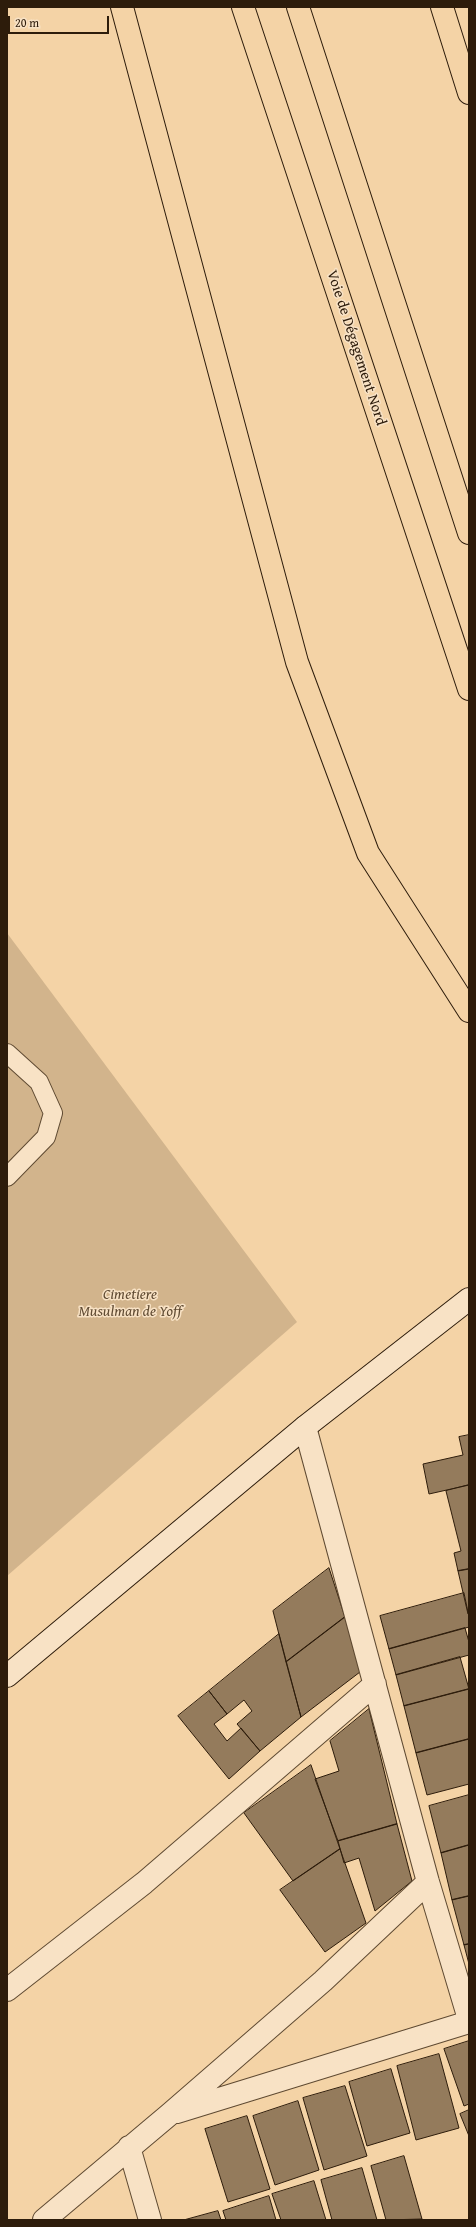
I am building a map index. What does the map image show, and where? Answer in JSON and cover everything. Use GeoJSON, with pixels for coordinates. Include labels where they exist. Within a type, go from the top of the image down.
{"type":"FeatureCollection","features":[{"type":"Feature","properties":{"kind":"main road"},"geometry":{"type":"LineString","coordinates":[[122,7],[297,662],[368,853],[469,1011]]}},
{"type":"Feature","properties":{"kind":"main road","name":"Voie de Dégagement Nord"},"geometry":{"type":"LineString","coordinates":[[243,7],[469,689]]}},
{"type":"Feature","properties":{"kind":"main road"},"geometry":{"type":"LineString","coordinates":[[298,7],[469,533]]}},
{"type":"Feature","properties":{"kind":"main road"},"geometry":{"type":"LineString","coordinates":[[442,7],[469,93]]}},
{"type":"Feature","properties":{"kind":"street"},"geometry":{"type":"LineString","coordinates":[[7,1676],[305,1427],[469,1299]]}},
{"type":"Feature","properties":{"kind":"street"},"geometry":{"type":"LineString","coordinates":[[305,1427],[428,1882],[469,2019]]}},
{"type":"Feature","properties":{"kind":"street"},"geometry":{"type":"LineString","coordinates":[[7,1990],[144,1883],[375,1684]]}},
{"type":"Feature","properties":{"kind":"street"},"geometry":{"type":"LineString","coordinates":[[44,2220],[170,2114],[323,1981],[428,1882]]}},
{"type":"Feature","properties":{"kind":"street"},"geometry":{"type":"LineString","coordinates":[[170,2114],[469,2022]]}},
{"type":"Feature","properties":{"kind":"street"},"geometry":{"type":"LineString","coordinates":[[129,2147],[150,2220]]}},
{"type":"Feature","properties":{"kind":"lane"},"geometry":{"type":"LineString","coordinates":[[7,1053],[39,1082],[53,1113],[46,1137],[7,1177]]}},
{"type":"Feature","properties":{"kind":"green space","name":"Cimetiere Musulman de Yoff"},"geometry":{"type":"Polygon","coordinates":[[[7,933],[297,1322],[7,1576],[7,933]]]}},
{"type":"Feature","properties":{"kind":"building"},"geometry":{"type":"Polygon","coordinates":[[[469,1435],[469,1485],[429,1494],[423,1464],[463,1455],[459,1437],[469,1435]]]}},
{"type":"Feature","properties":{"kind":"building"},"geometry":{"type":"Polygon","coordinates":[[[469,1485],[469,1569],[458,1571],[454,1553],[461,1551],[446,1491],[469,1485]]]}},
{"type":"Feature","properties":{"kind":"building"},"geometry":{"type":"Polygon","coordinates":[[[329,1568],[345,1617],[286,1662],[273,1611],[329,1568]]]}},
{"type":"Feature","properties":{"kind":"building"},"geometry":{"type":"Polygon","coordinates":[[[469,1569],[469,1614],[468,1614],[458,1571],[469,1569]]]}},
{"type":"Feature","properties":{"kind":"building"},"geometry":{"type":"Polygon","coordinates":[[[464,1593],[469,1617],[469,1627],[389,1649],[380,1616],[464,1593]]]}},
{"type":"Feature","properties":{"kind":"building"},"geometry":{"type":"Polygon","coordinates":[[[345,1617],[360,1672],[301,1717],[286,1662],[345,1617]]]}},
{"type":"Feature","properties":{"kind":"building"},"geometry":{"type":"Polygon","coordinates":[[[465,1628],[469,1642],[469,1655],[396,1675],[389,1649],[465,1628]]]}},
{"type":"Feature","properties":{"kind":"building"},"geometry":{"type":"Polygon","coordinates":[[[279,1634],[301,1717],[260,1751],[237,1724],[252,1711],[244,1700],[227,1714],[209,1691],[279,1634]]]}},
{"type":"Feature","properties":{"kind":"building"},"geometry":{"type":"Polygon","coordinates":[[[460,1657],[469,1689],[404,1706],[396,1675],[460,1657]]]}},
{"type":"Feature","properties":{"kind":"building"},"geometry":{"type":"Polygon","coordinates":[[[469,1689],[469,1739],[416,1753],[404,1706],[469,1689]]]}},
{"type":"Feature","properties":{"kind":"building"},"geometry":{"type":"Polygon","coordinates":[[[209,1691],[227,1714],[214,1724],[227,1741],[241,1728],[260,1751],[229,1779],[178,1716],[209,1691]]]}},
{"type":"Feature","properties":{"kind":"building"},"geometry":{"type":"Polygon","coordinates":[[[369,1709],[397,1824],[338,1841],[315,1779],[339,1771],[330,1741],[369,1709]]]}},
{"type":"Feature","properties":{"kind":"building"},"geometry":{"type":"Polygon","coordinates":[[[469,1739],[469,1784],[427,1795],[416,1753],[469,1739]]]}},
{"type":"Feature","properties":{"kind":"building"},"geometry":{"type":"Polygon","coordinates":[[[311,1765],[340,1849],[293,1881],[244,1813],[311,1765]]]}},
{"type":"Feature","properties":{"kind":"building"},"geometry":{"type":"Polygon","coordinates":[[[469,1795],[469,1845],[441,1853],[429,1806],[469,1795]]]}},
{"type":"Feature","properties":{"kind":"building"},"geometry":{"type":"Polygon","coordinates":[[[397,1824],[412,1881],[375,1911],[359,1858],[344,1863],[338,1841],[397,1824]]]}},
{"type":"Feature","properties":{"kind":"building"},"geometry":{"type":"Polygon","coordinates":[[[469,1845],[469,1896],[452,1900],[441,1853],[469,1845]]]}},
{"type":"Feature","properties":{"kind":"building"},"geometry":{"type":"Polygon","coordinates":[[[340,1849],[366,1923],[325,1952],[280,1890],[340,1849]]]}},
{"type":"Feature","properties":{"kind":"building"},"geometry":{"type":"Polygon","coordinates":[[[469,1896],[469,1944],[464,1945],[452,1900],[469,1896]]]}},
{"type":"Feature","properties":{"kind":"building"},"geometry":{"type":"Polygon","coordinates":[[[469,1944],[469,1964],[464,1945],[469,1944]]]}},
{"type":"Feature","properties":{"kind":"building"},"geometry":{"type":"Polygon","coordinates":[[[469,2041],[469,2104],[464,2106],[444,2049],[469,2041]]]}},
{"type":"Feature","properties":{"kind":"building"},"geometry":{"type":"Polygon","coordinates":[[[439,2054],[459,2128],[416,2140],[397,2066],[439,2054]]]}},
{"type":"Feature","properties":{"kind":"building"},"geometry":{"type":"Polygon","coordinates":[[[391,2069],[410,2133],[367,2146],[349,2082],[391,2069]]]}},
{"type":"Feature","properties":{"kind":"building"},"geometry":{"type":"Polygon","coordinates":[[[345,2086],[367,2156],[324,2170],[303,2098],[345,2086]]]}},
{"type":"Feature","properties":{"kind":"building"},"geometry":{"type":"Polygon","coordinates":[[[298,2101],[319,2170],[275,2185],[253,2116],[298,2101]]]}},
{"type":"Feature","properties":{"kind":"building"},"geometry":{"type":"Polygon","coordinates":[[[469,2110],[469,2136],[460,2114],[469,2110]]]}},
{"type":"Feature","properties":{"kind":"building"},"geometry":{"type":"Polygon","coordinates":[[[247,2116],[270,2189],[228,2202],[205,2129],[247,2116]]]}},
{"type":"Feature","properties":{"kind":"building"},"geometry":{"type":"Polygon","coordinates":[[[404,2156],[422,2219],[386,2220],[371,2166],[404,2156]]]}},
{"type":"Feature","properties":{"kind":"building"},"geometry":{"type":"Polygon","coordinates":[[[362,2168],[377,2220],[332,2220],[321,2180],[362,2168]]]}},
{"type":"Feature","properties":{"kind":"building"},"geometry":{"type":"Polygon","coordinates":[[[314,2181],[326,2220],[281,2220],[272,2194],[314,2181]]]}},
{"type":"Feature","properties":{"kind":"building"},"geometry":{"type":"Polygon","coordinates":[[[269,2196],[276,2220],[226,2220],[223,2211],[269,2196]]]}},
{"type":"Feature","properties":{"kind":"building"},"geometry":{"type":"Polygon","coordinates":[[[218,2211],[221,2220],[184,2220],[218,2211]]]}}]}
